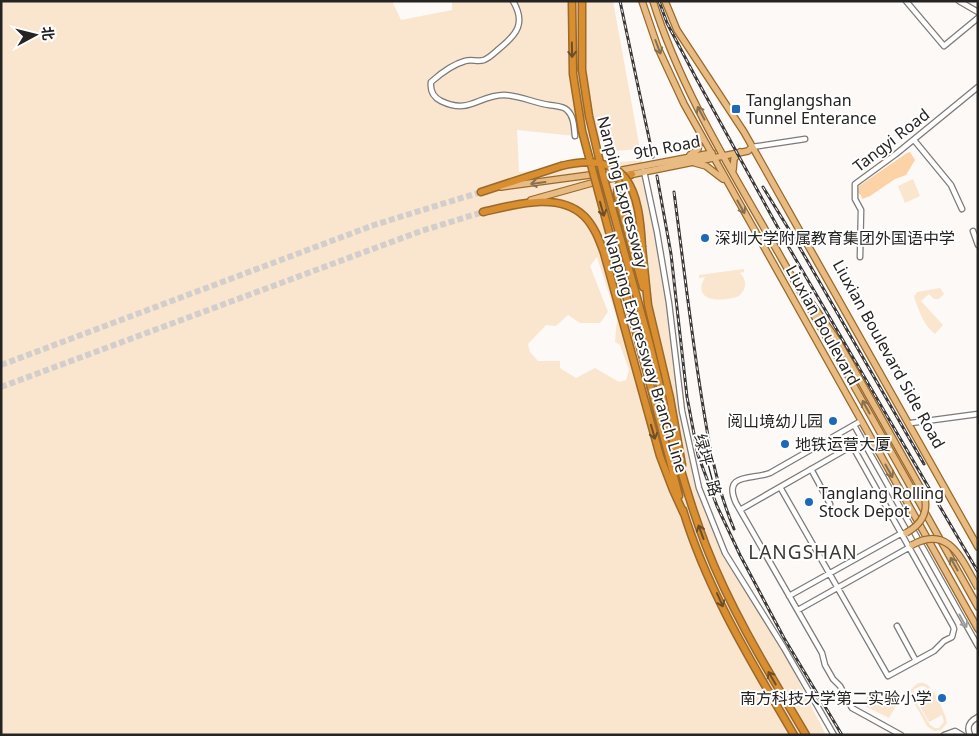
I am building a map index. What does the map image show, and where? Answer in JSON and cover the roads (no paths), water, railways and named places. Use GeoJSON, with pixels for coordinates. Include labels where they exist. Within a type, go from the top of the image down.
{"type":"FeatureCollection","features":[{"type":"Feature","properties":{"kind":"highway","name":"Nanping Expressway"},"geometry":{"type":"LineString","coordinates":[[572,1],[573,74],[582,131],[684,514]]}},
{"type":"Feature","properties":{"kind":"highway","name":"Nanping Expressway"},"geometry":{"type":"LineString","coordinates":[[582,1],[582,70],[589,116],[603,175],[649,341],[678,462],[690,498]]}},
{"type":"Feature","properties":{"kind":"highway","name":"Nanping Expressway Branch Line"},"geometry":{"type":"LineString","coordinates":[[481,192],[561,166],[580,162],[596,162],[609,167],[624,177],[632,188],[637,201],[648,305],[670,398],[690,498]]}},
{"type":"Feature","properties":{"kind":"highway"},"geometry":{"type":"LineString","coordinates":[[632,174],[622,180],[618,188],[618,194],[648,305]]}},
{"type":"Feature","properties":{"kind":"highway","name":"Nanping Expressway Branch Line"},"geometry":{"type":"LineString","coordinates":[[483,212],[522,203],[549,202],[562,204],[573,208],[583,215],[599,238],[660,456],[672,490],[684,514]]}},
{"type":"Feature","properties":{"kind":"highway"},"geometry":{"type":"LineString","coordinates":[[690,498],[712,560],[739,617],[806,735]]}},
{"type":"Feature","properties":{"kind":"highway"},"geometry":{"type":"LineString","coordinates":[[684,514],[702,561],[727,616],[794,735]]}},
{"type":"Feature","properties":{"kind":"main road","name":"Liuxian Boulevard"},"geometry":{"type":"LineString","coordinates":[[642,1],[670,77],[698,130],[978,629]]}},
{"type":"Feature","properties":{"kind":"main road","name":"Liuxian Boulevard"},"geometry":{"type":"LineString","coordinates":[[653,1],[683,79],[734,174],[978,607]]}},
{"type":"Feature","properties":{"kind":"main road"},"geometry":{"type":"LineString","coordinates":[[665,1],[677,30],[754,147],[978,547]]}},
{"type":"Feature","properties":{"kind":"main road","name":"Liuxian Boulevard Side Road"},"geometry":{"type":"LineString","coordinates":[[669,1],[672,13],[687,41],[747,130],[754,147],[978,541]]}},
{"type":"Feature","properties":{"kind":"main road"},"geometry":{"type":"LineString","coordinates":[[685,160],[698,149],[700,140],[698,130]]}},
{"type":"Feature","properties":{"kind":"main road"},"geometry":{"type":"LineString","coordinates":[[724,155],[748,151],[754,147]]}},
{"type":"Feature","properties":{"kind":"main road"},"geometry":{"type":"LineString","coordinates":[[734,174],[733,164],[740,152]]}},
{"type":"Feature","properties":{"kind":"main road","name":"9th Road"},"geometry":{"type":"LineString","coordinates":[[499,187],[612,172],[712,155],[724,155]]}},
{"type":"Feature","properties":{"kind":"main road"},"geometry":{"type":"LineString","coordinates":[[685,160],[706,166],[719,175],[732,190]]}},
{"type":"Feature","properties":{"kind":"main road","name":"9th Road"},"geometry":{"type":"LineString","coordinates":[[522,203],[599,181],[685,160]]}},
{"type":"Feature","properties":{"kind":"main road"},"geometry":{"type":"LineString","coordinates":[[791,274],[851,364],[924,494],[926,505],[924,516],[917,526],[903,534]]}},
{"type":"Feature","properties":{"kind":"main road"},"geometry":{"type":"LineString","coordinates":[[910,546],[924,539],[934,538],[949,543],[957,552],[978,588]]}},
{"type":"Feature","properties":{"kind":"street"},"geometry":{"type":"LineString","coordinates":[[513,1],[517,8],[519,20],[518,31],[510,40],[482,61],[466,61],[437,77],[431,82],[430,88],[444,102],[461,107],[488,97],[506,94],[541,104],[563,107],[570,114],[574,136]]}},
{"type":"Feature","properties":{"kind":"street"},"geometry":{"type":"LineString","coordinates":[[906,1],[944,46],[978,18]]}},
{"type":"Feature","properties":{"kind":"street"},"geometry":{"type":"LineString","coordinates":[[959,1],[978,12]]}},
{"type":"Feature","properties":{"kind":"street","name":"Tangyi Road"},"geometry":{"type":"LineString","coordinates":[[860,257],[862,210],[855,199],[855,184],[914,140],[978,87]]}},
{"type":"Feature","properties":{"kind":"street"},"geometry":{"type":"LineString","coordinates":[[754,147],[805,139]]}},
{"type":"Feature","properties":{"kind":"street"},"geometry":{"type":"LineString","coordinates":[[914,140],[951,185],[962,209]]}},
{"type":"Feature","properties":{"kind":"street","name":"绿坪一路"},"geometry":{"type":"LineString","coordinates":[[644,171],[669,303],[682,411],[699,488],[725,552],[834,735]]}},
{"type":"Feature","properties":{"kind":"street"},"geometry":{"type":"LineString","coordinates":[[973,231],[978,245]]}},
{"type":"Feature","properties":{"kind":"street"},"geometry":{"type":"LineString","coordinates":[[912,423],[978,414]]}},
{"type":"Feature","properties":{"kind":"street"},"geometry":{"type":"LineString","coordinates":[[861,422],[766,474],[740,478],[733,486],[733,496],[822,653],[825,666],[840,686],[852,708],[901,735]]}},
{"type":"Feature","properties":{"kind":"street"},"geometry":{"type":"LineString","coordinates":[[854,425],[978,646]]}},
{"type":"Feature","properties":{"kind":"street"},"geometry":{"type":"LineString","coordinates":[[740,510],[780,487],[853,447],[910,546],[954,630],[952,637],[944,641],[934,651],[888,676],[780,487]]}},
{"type":"Feature","properties":{"kind":"street"},"geometry":{"type":"LineString","coordinates":[[811,470],[830,504]]}},
{"type":"Feature","properties":{"kind":"street"},"geometry":{"type":"LineString","coordinates":[[789,596],[903,534]]}},
{"type":"Feature","properties":{"kind":"street"},"geometry":{"type":"LineString","coordinates":[[798,610],[910,546]]}},
{"type":"Feature","properties":{"kind":"street"},"geometry":{"type":"LineString","coordinates":[[896,626],[916,661]]}},
{"type":"Feature","properties":{"kind":"street"},"geometry":{"type":"LineString","coordinates":[[970,735],[968,730],[969,724],[978,717]]}},
{"type":"Feature","properties":{"kind":"street"},"geometry":{"type":"LineString","coordinates":[[944,735],[952,731],[962,735]]}},
{"type":"Feature","properties":{"kind":"tunnel"},"geometry":{"type":"LineString","coordinates":[[1,365],[374,225],[481,192]]}},
{"type":"Feature","properties":{"kind":"tunnel"},"geometry":{"type":"LineString","coordinates":[[1,387],[421,231],[483,212]]}},
{"type":"Feature","properties":{"kind":"railway"},"geometry":{"type":"LineString","coordinates":[[620,1],[653,157]]}},
{"type":"Feature","properties":{"kind":"railway"},"geometry":{"type":"LineString","coordinates":[[659,1],[667,23],[788,246],[978,572]]}},
{"type":"Feature","properties":{"kind":"railway"},"geometry":{"type":"LineString","coordinates":[[657,176],[671,254],[687,397],[698,455],[717,506],[740,555],[784,638],[842,735]]}},
{"type":"Feature","properties":{"kind":"railway"},"geometry":{"type":"LineString","coordinates":[[763,187],[924,464]]}},
{"type":"Feature","properties":{"kind":"railway"},"geometry":{"type":"LineString","coordinates":[[674,192],[707,433],[715,472],[734,529]]}},
{"type":"Feature","properties":{"kind":"place","name":"Tanglangshan Tunnel Enterance"},"geometry":{"type":"Point","coordinates":[736,109]}},
{"type":"Feature","properties":{"kind":"place","name":"深圳大学附属教育集团外国语中学"},"geometry":{"type":"Point","coordinates":[705,238]}},
{"type":"Feature","properties":{"kind":"place","name":"阅山境幼儿园"},"geometry":{"type":"Point","coordinates":[833,421]}},
{"type":"Feature","properties":{"kind":"place","name":"地铁运营大厦"},"geometry":{"type":"Point","coordinates":[785,444]}},
{"type":"Feature","properties":{"kind":"place","name":"Tanglang Rolling Stock Depot"},"geometry":{"type":"Point","coordinates":[809,502]}},
{"type":"Feature","properties":{"kind":"place","name":"南方科技大学第二实验小学"},"geometry":{"type":"Point","coordinates":[942,698]}},
{"type":"Feature","properties":{"kind":"district","name":"LANGSHAN"},"geometry":{"type":"Point","coordinates":[803,552]}}]}
